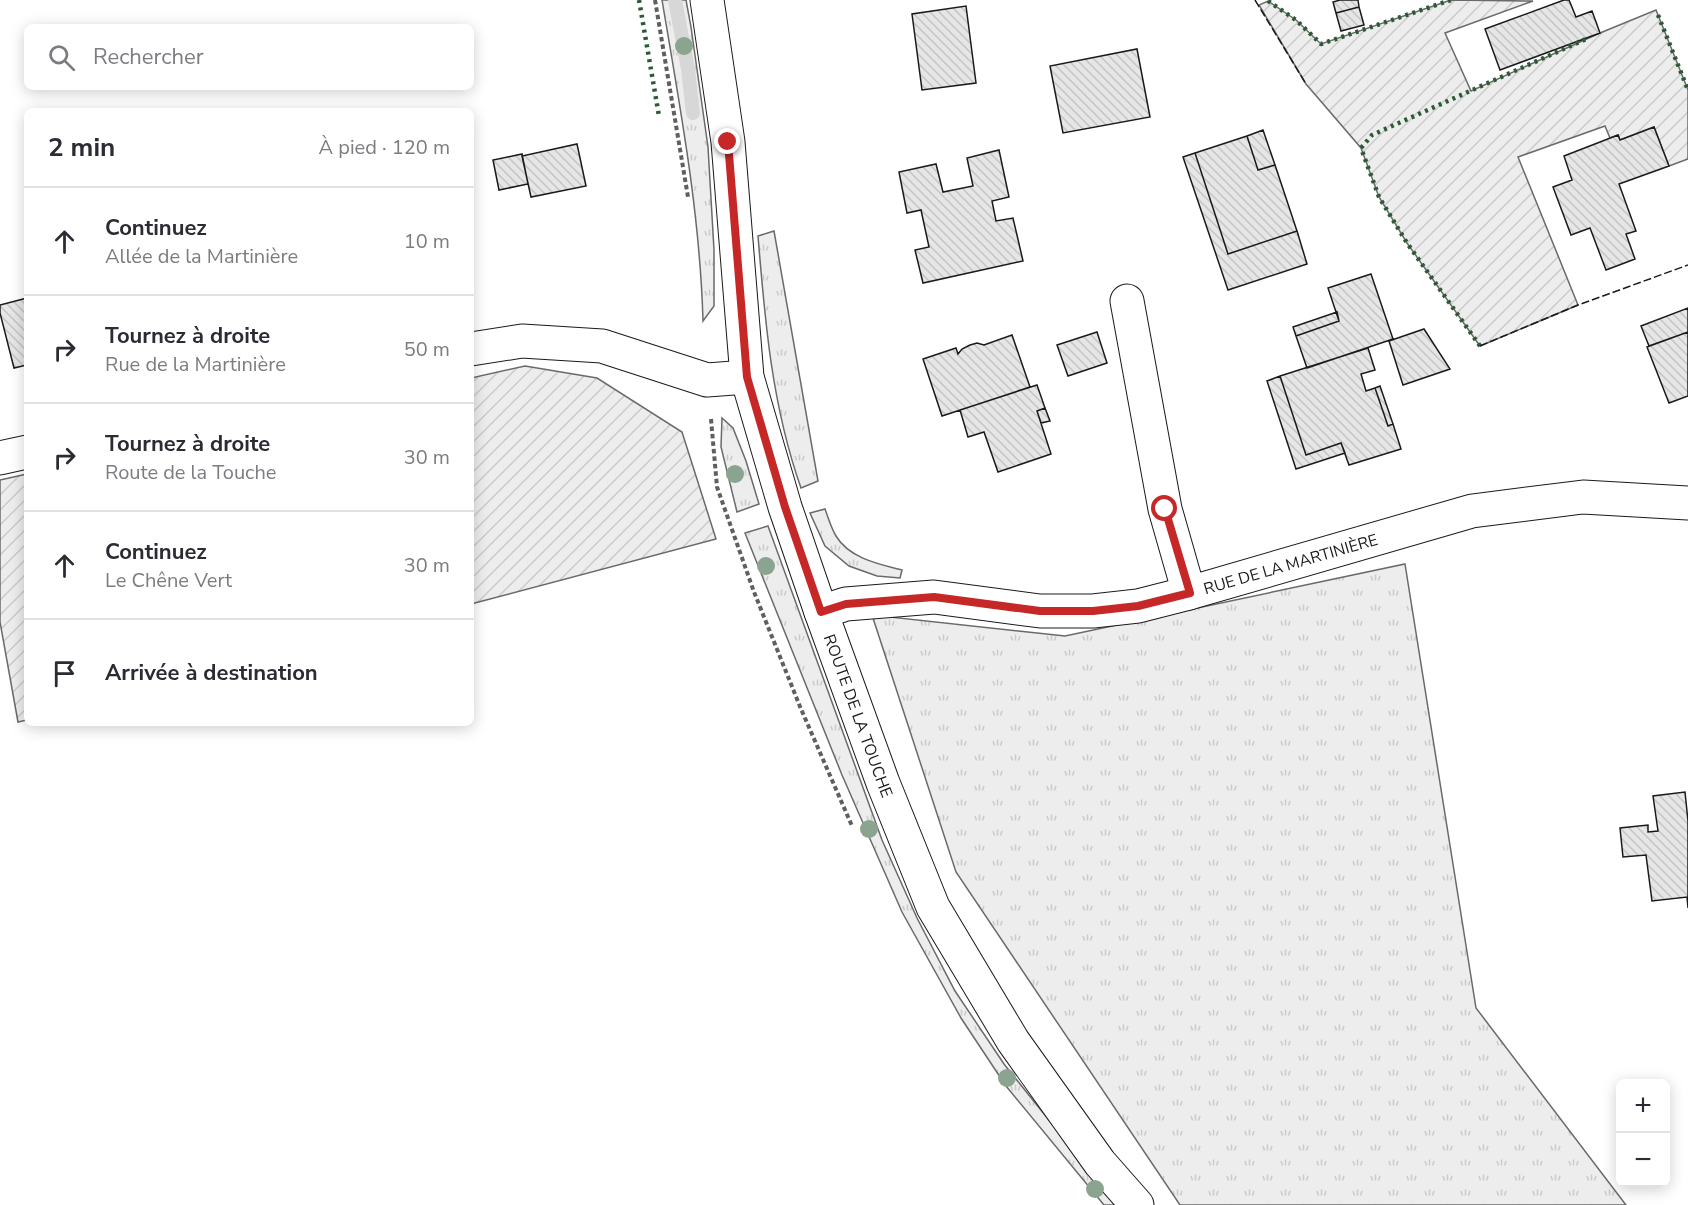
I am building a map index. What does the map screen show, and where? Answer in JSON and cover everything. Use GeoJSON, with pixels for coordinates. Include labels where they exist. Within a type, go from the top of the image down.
{"type":"FeatureCollection","features":[{"type":"Feature","properties":{"kind":"street","name":"ROUTE DE LA TOUCHE"},"geometry":{"type":"LineString","coordinates":[[707,0],[728,142],[747,377],[785,507],[821,612],[883,783],[933,907],[1013,1041],[1100,1163],[1137,1205]]}},
{"type":"Feature","properties":{"kind":"street"},"geometry":{"type":"LineString","coordinates":[[1127,302],[1165,509],[1190,593]]}},
{"type":"Feature","properties":{"kind":"street"},"geometry":{"type":"LineString","coordinates":[[474,349],[522,341],[602,346],[707,380],[747,377]]}},
{"type":"Feature","properties":{"kind":"street"},"geometry":{"type":"LineString","coordinates":[[0,458],[24,453]]}},
{"type":"Feature","properties":{"kind":"street","name":"RUE DE LA MARTINIÈRE"},"geometry":{"type":"LineString","coordinates":[[821,612],[846,604],[934,597],[1040,611],[1082,612],[1138,606],[1472,511],[1583,497],[1688,502]]}},
{"type":"Feature","properties":{"kind":"path"},"geometry":{"type":"LineString","coordinates":[[655,0],[688,201]]}},
{"type":"Feature","properties":{"kind":"green space"},"geometry":{"type":"Polygon","coordinates":[[[662,0],[686,0],[708,147],[714,250],[714,306],[703,321],[693,200],[662,0]]]}},
{"type":"Feature","properties":{"kind":"green space"},"geometry":{"type":"Polygon","coordinates":[[[1451,0],[1533,1],[1445,33],[1471,91],[1656,10],[1688,90],[1688,159],[1669,166],[1654,127],[1620,140],[1618,135],[1610,138],[1605,126],[1518,157],[1578,305],[1480,346],[1407,243],[1379,197],[1361,148],[1306,84],[1259,5],[1268,1],[1296,20],[1321,44],[1451,0]]]}},
{"type":"Feature","properties":{"kind":"green space"},"geometry":{"type":"Polygon","coordinates":[[[774,231],[818,481],[801,488],[776,395],[764,300],[758,236],[774,231]]]}},
{"type":"Feature","properties":{"kind":"green space"},"geometry":{"type":"Polygon","coordinates":[[[525,366],[597,378],[682,432],[716,539],[474,603],[474,377],[525,366]]]}},
{"type":"Feature","properties":{"kind":"green space"},"geometry":{"type":"Polygon","coordinates":[[[722,418],[733,428],[759,504],[737,512],[721,447],[722,418]]]}},
{"type":"Feature","properties":{"kind":"green space"},"geometry":{"type":"Polygon","coordinates":[[[24,475],[24,721],[18,722],[0,622],[0,480],[24,475]]]}},
{"type":"Feature","properties":{"kind":"green space"},"geometry":{"type":"Polygon","coordinates":[[[825,509],[836,536],[848,550],[865,559],[902,570],[900,578],[877,576],[849,566],[825,546],[810,513],[825,509]]]}},
{"type":"Feature","properties":{"kind":"green space"},"geometry":{"type":"Polygon","coordinates":[[[768,526],[882,840],[917,918],[955,991],[1004,1064],[1117,1205],[1104,1205],[1006,1086],[961,1018],[902,912],[842,775],[745,533],[768,526]]]}},
{"type":"Feature","properties":{"kind":"green space"},"geometry":{"type":"Polygon","coordinates":[[[1405,564],[1476,1008],[1626,1205],[1180,1205],[956,872],[872,615],[1065,636],[1405,564]]]}},
{"type":"Feature","properties":{"kind":"building"},"geometry":{"type":"Polygon","coordinates":[[[1358,0],[1359,7],[1336,13],[1333,2],[1358,0]]]}},
{"type":"Feature","properties":{"kind":"building"},"geometry":{"type":"Polygon","coordinates":[[[1569,0],[1576,17],[1592,11],[1600,33],[1500,70],[1485,29],[1569,0]]]}},
{"type":"Feature","properties":{"kind":"building"},"geometry":{"type":"Polygon","coordinates":[[[966,6],[976,83],[922,90],[912,14],[966,6]]]}},
{"type":"Feature","properties":{"kind":"building"},"geometry":{"type":"Polygon","coordinates":[[[1359,7],[1364,25],[1341,31],[1336,13],[1359,7]]]}},
{"type":"Feature","properties":{"kind":"building"},"geometry":{"type":"Polygon","coordinates":[[[1137,49],[1150,117],[1063,133],[1050,66],[1137,49]]]}},
{"type":"Feature","properties":{"kind":"building"},"geometry":{"type":"Polygon","coordinates":[[[1654,127],[1669,166],[1619,184],[1636,231],[1626,234],[1635,259],[1606,270],[1590,228],[1571,235],[1553,187],[1572,180],[1564,156],[1618,135],[1620,140],[1654,127]]]}},
{"type":"Feature","properties":{"kind":"building"},"geometry":{"type":"Polygon","coordinates":[[[1263,130],[1275,165],[1258,170],[1247,136],[1263,130]]]}},
{"type":"Feature","properties":{"kind":"building"},"geometry":{"type":"Polygon","coordinates":[[[1247,136],[1258,170],[1275,165],[1297,231],[1228,254],[1195,153],[1247,136]]]}},
{"type":"Feature","properties":{"kind":"building"},"geometry":{"type":"Polygon","coordinates":[[[577,144],[586,186],[531,197],[522,156],[577,144]]]}},
{"type":"Feature","properties":{"kind":"building"},"geometry":{"type":"Polygon","coordinates":[[[999,150],[1009,197],[992,201],[996,221],[1013,218],[1023,261],[923,283],[915,250],[929,247],[921,210],[907,213],[899,172],[936,164],[943,192],[973,186],[967,158],[999,150]]]}},
{"type":"Feature","properties":{"kind":"building"},"geometry":{"type":"Polygon","coordinates":[[[1195,153],[1228,254],[1297,231],[1307,264],[1228,290],[1183,157],[1195,153]]]}},
{"type":"Feature","properties":{"kind":"building"},"geometry":{"type":"Polygon","coordinates":[[[522,154],[528,184],[499,190],[493,160],[522,154]]]}},
{"type":"Feature","properties":{"kind":"building"},"geometry":{"type":"Polygon","coordinates":[[[1371,274],[1393,339],[1307,368],[1296,336],[1339,321],[1328,288],[1371,274]]]}},
{"type":"Feature","properties":{"kind":"building"},"geometry":{"type":"Polygon","coordinates":[[[24,299],[24,366],[14,368],[0,305],[24,299]]]}},
{"type":"Feature","properties":{"kind":"building"},"geometry":{"type":"Polygon","coordinates":[[[1688,308],[1688,332],[1649,346],[1641,326],[1688,308]]]}},
{"type":"Feature","properties":{"kind":"building"},"geometry":{"type":"Polygon","coordinates":[[[1337,312],[1339,321],[1296,336],[1293,327],[1337,312]]]}},
{"type":"Feature","properties":{"kind":"building"},"geometry":{"type":"Polygon","coordinates":[[[1424,329],[1450,369],[1403,385],[1389,341],[1424,329]]]}},
{"type":"Feature","properties":{"kind":"building"},"geometry":{"type":"Polygon","coordinates":[[[1097,332],[1107,363],[1068,376],[1057,345],[1097,332]]]}},
{"type":"Feature","properties":{"kind":"building"},"geometry":{"type":"Polygon","coordinates":[[[1688,332],[1688,396],[1669,403],[1647,347],[1688,332]]]}},
{"type":"Feature","properties":{"kind":"building"},"geometry":{"type":"Polygon","coordinates":[[[1012,335],[1030,387],[942,416],[923,359],[956,348],[958,354],[970,345],[977,343],[984,345],[1012,335]]]}},
{"type":"Feature","properties":{"kind":"building"},"geometry":{"type":"Polygon","coordinates":[[[1368,348],[1375,370],[1361,374],[1366,391],[1375,388],[1388,426],[1393,424],[1401,449],[1349,465],[1341,443],[1306,455],[1280,376],[1368,348]]]}},
{"type":"Feature","properties":{"kind":"building"},"geometry":{"type":"Polygon","coordinates":[[[1280,376],[1306,455],[1341,443],[1345,453],[1296,469],[1267,381],[1280,376]]]}},
{"type":"Feature","properties":{"kind":"building"},"geometry":{"type":"Polygon","coordinates":[[[1037,385],[1045,408],[1037,411],[1051,454],[998,472],[984,432],[968,437],[960,410],[1037,385]]]}},
{"type":"Feature","properties":{"kind":"building"},"geometry":{"type":"Polygon","coordinates":[[[1380,386],[1393,424],[1388,426],[1375,388],[1380,386]]]}},
{"type":"Feature","properties":{"kind":"building"},"geometry":{"type":"Polygon","coordinates":[[[1045,408],[1050,421],[1041,423],[1037,411],[1045,408]]]}},
{"type":"Feature","properties":{"kind":"building"},"geometry":{"type":"Polygon","coordinates":[[[1685,792],[1688,821],[1688,908],[1687,897],[1652,901],[1646,855],[1623,857],[1620,828],[1648,825],[1648,832],[1658,831],[1653,796],[1685,792]]]}},
{"type":"Feature","properties":{"kind":"waterway"},"geometry":{"type":"LineString","coordinates":[[675,0],[688,69],[693,113]]}},
{"type":"Feature","properties":{"kind":"hedge"},"geometry":{"type":"LineString","coordinates":[[639,0],[659,116]]}},
{"type":"Feature","properties":{"kind":"hedge"},"geometry":{"type":"LineString","coordinates":[[1268,1],[1296,20],[1321,44],[1451,0]]}},
{"type":"Feature","properties":{"kind":"hedge"},"geometry":{"type":"LineString","coordinates":[[1658,15],[1688,90]]}},
{"type":"Feature","properties":{"kind":"hedge"},"geometry":{"type":"LineString","coordinates":[[1480,346],[1407,243],[1379,197],[1361,148],[1372,135],[1586,39]]}},
{"type":"Feature","properties":{"kind":"fence"},"geometry":{"type":"LineString","coordinates":[[1255,0],[1306,84]]}},
{"type":"Feature","properties":{"kind":"fence"},"geometry":{"type":"LineString","coordinates":[[1480,346],[1578,305],[1688,265]]}},
{"type":"Feature","properties":{"kind":"route"},"geometry":{"type":"LineString","coordinates":[[728,142],[747,377],[785,507],[821,612],[846,604],[934,597],[1040,611],[1093,611],[1138,606],[1190,593],[1165,509]]}}]}
